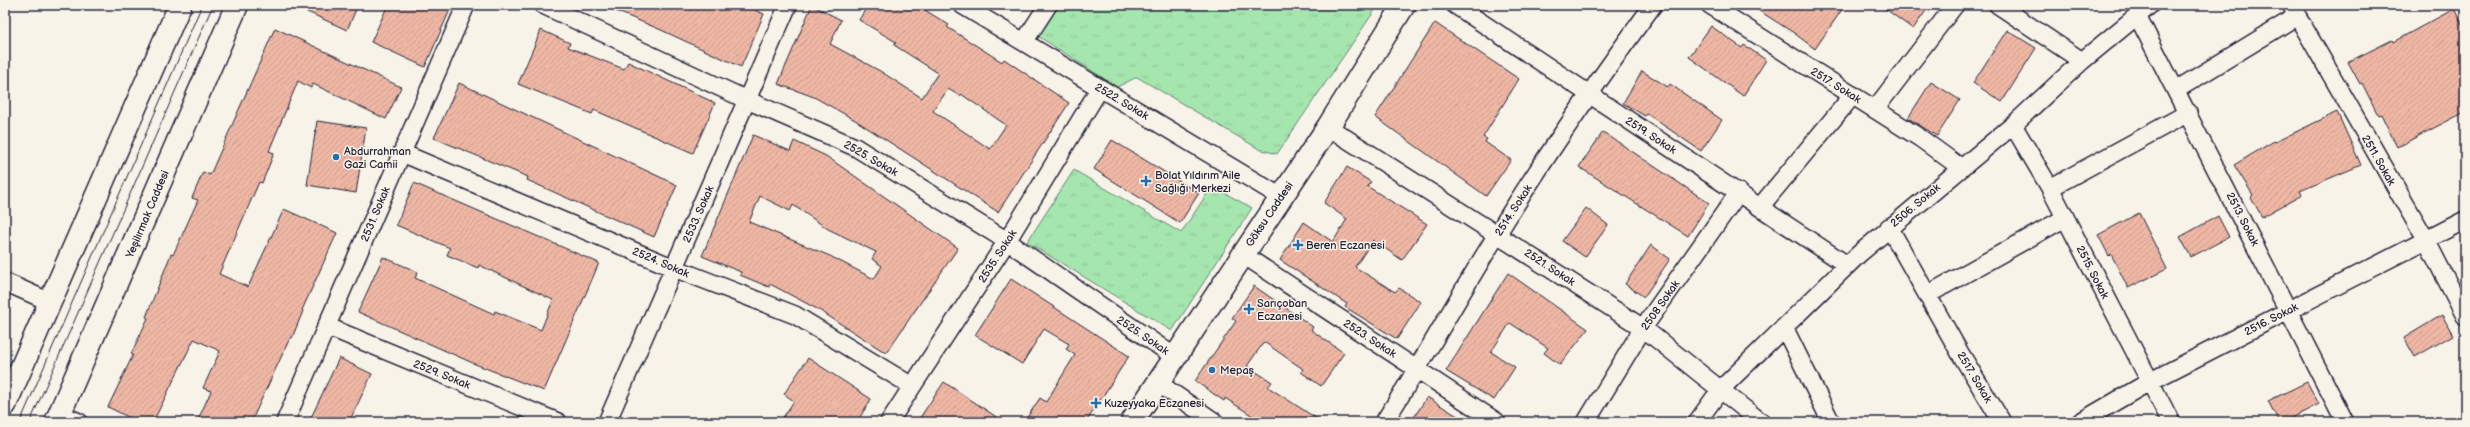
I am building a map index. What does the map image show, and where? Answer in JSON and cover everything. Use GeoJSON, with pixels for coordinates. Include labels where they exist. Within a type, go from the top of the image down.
{"type":"FeatureCollection","features":[{"type":"Feature","properties":{"kind":"main road"},"geometry":{"type":"LineString","coordinates":[[5,405],[180,5]]}},
{"type":"Feature","properties":{"kind":"main road","name":"Yeşilırmak Caddesi"},"geometry":{"type":"LineString","coordinates":[[65,419],[237,5]]}},
{"type":"Feature","properties":{"kind":"main road","name":"Göksu Caddesi"},"geometry":{"type":"LineString","coordinates":[[1132,422],[1328,126],[1404,5]]}},
{"type":"Feature","properties":{"kind":"street","name":"2531. Sokak"},"geometry":{"type":"LineString","coordinates":[[285,422],[466,5]]}},
{"type":"Feature","properties":{"kind":"street","name":"2525. Sokak"},"geometry":{"type":"LineString","coordinates":[[543,5],[747,100],[856,147],[1007,241],[1175,357]]}},
{"type":"Feature","properties":{"kind":"street","name":"2533. Sokak"},"geometry":{"type":"LineString","coordinates":[[607,422],[788,5]]}},
{"type":"Feature","properties":{"kind":"street","name":"2522. Sokak"},"geometry":{"type":"LineString","coordinates":[[962,5],[1281,197]]}},
{"type":"Feature","properties":{"kind":"street"},"geometry":{"type":"LineString","coordinates":[[1024,42],[1048,5]]}},
{"type":"Feature","properties":{"kind":"street","name":"2519. Sokak"},"geometry":{"type":"LineString","coordinates":[[1455,5],[1588,95],[1739,192],[1847,265]]}},
{"type":"Feature","properties":{"kind":"street","name":"2514. Sokak"},"geometry":{"type":"LineString","coordinates":[[1384,422],[1418,370],[1498,233],[1588,95],[1653,5]]}},
{"type":"Feature","properties":{"kind":"street","name":"2517. Sokak"},"geometry":{"type":"LineString","coordinates":[[1710,5],[1875,109],[1960,167]]}},
{"type":"Feature","properties":{"kind":"street"},"geometry":{"type":"LineString","coordinates":[[1875,109],[1955,5]]}},
{"type":"Feature","properties":{"kind":"street"},"geometry":{"type":"LineString","coordinates":[[2000,6],[2082,61]]}},
{"type":"Feature","properties":{"kind":"street"},"geometry":{"type":"LineString","coordinates":[[2176,90],[2294,10]]}},
{"type":"Feature","properties":{"kind":"street","name":"2511. Sokak"},"geometry":{"type":"LineString","coordinates":[[2294,10],[2426,240],[2465,316]]}},
{"type":"Feature","properties":{"kind":"street","name":"2506. Sokak"},"geometry":{"type":"LineString","coordinates":[[1697,422],[1720,390],[1847,265],[1960,167],[2013,125],[2082,61],[2144,11]]}},
{"type":"Feature","properties":{"kind":"street","name":"2513. Sokak"},"geometry":{"type":"LineString","coordinates":[[2144,11],[2176,90],[2289,309],[2345,422]]}},
{"type":"Feature","properties":{"kind":"street","name":"2535. Sokak"},"geometry":{"type":"LineString","coordinates":[[890,422],[1007,241],[1100,88]]}},
{"type":"Feature","properties":{"kind":"street"},"geometry":{"type":"LineString","coordinates":[[1760,207],[1853,95]]}},
{"type":"Feature","properties":{"kind":"street"},"geometry":{"type":"LineString","coordinates":[[2050,188],[2188,113]]}},
{"type":"Feature","properties":{"kind":"street","name":"2515. Sokak"},"geometry":{"type":"LineString","coordinates":[[2013,125],[2050,188],[2171,422]]}},
{"type":"Feature","properties":{"kind":"street","name":"2521. Sokak"},"geometry":{"type":"LineString","coordinates":[[1328,126],[1498,233],[1643,328],[1761,422]]}},
{"type":"Feature","properties":{"kind":"street","name":"2524. Sokak"},"geometry":{"type":"LineString","coordinates":[[402,152],[674,268],[795,315],[912,386]]}},
{"type":"Feature","properties":{"kind":"street","name":"2508 Sokak"},"geometry":{"type":"LineString","coordinates":[[1586,422],[1643,328],[1739,192]]}},
{"type":"Feature","properties":{"kind":"street"},"geometry":{"type":"LineString","coordinates":[[1927,294],[2065,218]]}},
{"type":"Feature","properties":{"kind":"street","name":"2516. Sokak"},"geometry":{"type":"LineString","coordinates":[[2080,422],[2149,382],[2465,220]]}},
{"type":"Feature","properties":{"kind":"street","name":"2517. Sokak"},"geometry":{"type":"LineString","coordinates":[[1889,227],[2002,422]]}},
{"type":"Feature","properties":{"kind":"street","name":"2523. Sokak"},"geometry":{"type":"LineString","coordinates":[[1242,254],[1498,422]]}},
{"type":"Feature","properties":{"kind":"street"},"geometry":{"type":"LineString","coordinates":[[5,282],[50,302]]}},
{"type":"Feature","properties":{"kind":"street","name":"2529. Sokak"},"geometry":{"type":"LineString","coordinates":[[326,326],[558,422]]}},
{"type":"Feature","properties":{"kind":"street"},"geometry":{"type":"LineString","coordinates":[[1784,327],[1831,422]]}},
{"type":"Feature","properties":{"kind":"street"},"geometry":{"type":"LineString","coordinates":[[1158,383],[1215,422]]}},
{"type":"Feature","properties":{"kind":"green space"},"geometry":{"type":"Polygon","coordinates":[[[1058,5],[1368,5],[1375,10],[1277,154],[1259,149],[1137,77],[1117,87],[1038,36],[1058,5]]]}},
{"type":"Feature","properties":{"kind":"green space"},"geometry":{"type":"Polygon","coordinates":[[[1074,170],[1181,233],[1212,186],[1252,208],[1172,331],[1027,242],[1074,170]]]}},
{"type":"Feature","properties":{"kind":"building"},"geometry":{"type":"Polygon","coordinates":[[[292,5],[358,5],[347,30],[292,5]]]}},
{"type":"Feature","properties":{"kind":"building"},"geometry":{"type":"Polygon","coordinates":[[[388,5],[452,5],[425,67],[371,42],[388,5]]]}},
{"type":"Feature","properties":{"kind":"building"},"geometry":{"type":"Polygon","coordinates":[[[601,5],[744,5],[764,14],[741,67],[659,29],[601,5]]]}},
{"type":"Feature","properties":{"kind":"building"},"geometry":{"type":"Polygon","coordinates":[[[812,5],[841,20],[830,44],[880,71],[922,98],[938,73],[894,45],[896,42],[859,20],[868,5],[917,5],[949,25],[947,27],[1002,62],[1004,59],[1069,103],[998,212],[855,120],[814,97],[778,84],[812,5]],[[948,89],[933,111],[990,149],[1006,125],[961,94],[960,96],[948,89]]]}},
{"type":"Feature","properties":{"kind":"building"},"geometry":{"type":"Polygon","coordinates":[[[1750,5],[1845,5],[1815,49],[1794,33],[1750,5]]]}},
{"type":"Feature","properties":{"kind":"building"},"geometry":{"type":"Polygon","coordinates":[[[1880,5],[1930,5],[1913,29],[1880,5]]]}},
{"type":"Feature","properties":{"kind":"building"},"geometry":{"type":"Polygon","coordinates":[[[2454,9],[2465,29],[2465,112],[2397,147],[2381,114],[2378,115],[2362,83],[2360,84],[2348,62],[2392,40],[2393,42],[2454,9]]]}},
{"type":"Feature","properties":{"kind":"building"},"geometry":{"type":"Polygon","coordinates":[[[1435,23],[1519,79],[1483,137],[1487,139],[1485,142],[1511,160],[1486,196],[1375,117],[1435,23]]]}},
{"type":"Feature","properties":{"kind":"building"},"geometry":{"type":"Polygon","coordinates":[[[1711,26],[1742,48],[1744,45],[1766,60],[1743,96],[1689,57],[1711,26]]]}},
{"type":"Feature","properties":{"kind":"building"},"geometry":{"type":"Polygon","coordinates":[[[275,28],[401,87],[386,119],[313,84],[311,88],[298,81],[269,151],[274,153],[262,183],[259,182],[219,274],[248,287],[284,209],[337,233],[302,310],[303,311],[292,338],[290,338],[251,422],[197,422],[211,391],[203,388],[220,351],[194,339],[153,422],[138,422],[108,407],[133,355],[131,354],[148,318],[146,317],[171,254],[173,255],[198,200],[192,198],[203,172],[210,175],[275,28]]]}},
{"type":"Feature","properties":{"kind":"building"},"geometry":{"type":"Polygon","coordinates":[[[541,30],[570,43],[568,47],[624,69],[628,62],[715,103],[693,153],[594,110],[592,114],[518,84],[541,30]]]}},
{"type":"Feature","properties":{"kind":"building"},"geometry":{"type":"Polygon","coordinates":[[[2007,30],[2036,48],[2002,102],[1973,83],[2007,30]]]}},
{"type":"Feature","properties":{"kind":"building"},"geometry":{"type":"Polygon","coordinates":[[[1642,71],[1668,87],[1670,84],[1722,120],[1701,151],[1647,114],[1645,116],[1623,103],[1642,71]]]}},
{"type":"Feature","properties":{"kind":"building"},"geometry":{"type":"Polygon","coordinates":[[[1931,82],[1960,100],[1937,136],[1908,118],[1931,82]]]}},
{"type":"Feature","properties":{"kind":"building"},"geometry":{"type":"Polygon","coordinates":[[[459,83],[677,185],[654,237],[527,180],[528,177],[434,138],[459,83]]]}},
{"type":"Feature","properties":{"kind":"building"},"geometry":{"type":"Polygon","coordinates":[[[2337,112],[2361,165],[2300,191],[2302,195],[2262,217],[2251,197],[2253,195],[2234,165],[2274,141],[2275,142],[2337,112]]]}},
{"type":"Feature","properties":{"kind":"building","name":"Abdurrahman Gazi Camii"},"geometry":{"type":"Polygon","coordinates":[[[317,121],[366,128],[356,193],[307,185],[317,121]]]}},
{"type":"Feature","properties":{"kind":"building"},"geometry":{"type":"Polygon","coordinates":[[[1603,132],[1709,203],[1688,236],[1579,167],[1603,132]]]}},
{"type":"Feature","properties":{"kind":"building"},"geometry":{"type":"Polygon","coordinates":[[[753,135],[790,151],[794,141],[826,156],[958,248],[886,353],[819,310],[770,284],[769,287],[740,275],[741,272],[702,256],[753,135]],[[760,196],[749,222],[830,256],[874,279],[882,266],[872,259],[876,252],[828,229],[793,205],[790,211],[760,196]]]}},
{"type":"Feature","properties":{"kind":"building","name":"Bolat Yıldırım Aile Sağlığı Merkezi"},"geometry":{"type":"Polygon","coordinates":[[[1112,140],[1199,193],[1180,223],[1094,169],[1112,140]]]}},
{"type":"Feature","properties":{"kind":"building"},"geometry":{"type":"Polygon","coordinates":[[[1347,167],[1371,182],[1367,186],[1427,224],[1402,260],[1373,240],[1355,267],[1395,292],[1399,288],[1421,302],[1397,339],[1345,307],[1347,304],[1280,260],[1304,222],[1333,242],[1347,219],[1324,203],[1347,167]]]}},
{"type":"Feature","properties":{"kind":"building"},"geometry":{"type":"Polygon","coordinates":[[[414,183],[599,263],[544,391],[475,364],[358,312],[383,257],[418,272],[415,278],[494,314],[495,311],[541,330],[553,300],[479,265],[478,268],[447,255],[450,248],[396,225],[414,183]]]}},
{"type":"Feature","properties":{"kind":"building"},"geometry":{"type":"Polygon","coordinates":[[[1586,208],[1608,225],[1585,257],[1562,241],[1586,208]]]}},
{"type":"Feature","properties":{"kind":"building"},"geometry":{"type":"Polygon","coordinates":[[[2139,213],[2167,269],[2128,288],[2111,254],[2109,256],[2098,235],[2139,213]]]}},
{"type":"Feature","properties":{"kind":"building"},"geometry":{"type":"Polygon","coordinates":[[[2218,216],[2229,237],[2191,257],[2180,237],[2218,216]]]}},
{"type":"Feature","properties":{"kind":"building"},"geometry":{"type":"Polygon","coordinates":[[[1651,245],[1670,259],[1644,297],[1625,284],[1651,245]]]}},
{"type":"Feature","properties":{"kind":"building"},"geometry":{"type":"Polygon","coordinates":[[[1508,273],[1588,329],[1560,365],[1544,353],[1548,348],[1510,323],[1491,352],[1515,367],[1494,400],[1446,371],[1508,273]]]}},
{"type":"Feature","properties":{"kind":"building"},"geometry":{"type":"Polygon","coordinates":[[[1011,279],[1129,356],[1086,422],[1024,422],[1040,398],[1046,402],[1075,355],[1066,349],[1069,344],[1044,329],[1022,364],[975,335],[1011,279]]]}},
{"type":"Feature","properties":{"kind":"building"},"geometry":{"type":"Polygon","coordinates":[[[1254,286],[1313,327],[1311,330],[1344,353],[1321,386],[1301,372],[1303,369],[1264,342],[1247,366],[1272,382],[1268,387],[1322,422],[1262,422],[1225,398],[1224,401],[1195,381],[1236,321],[1232,318],[1254,286]]]}},
{"type":"Feature","properties":{"kind":"building"},"geometry":{"type":"Polygon","coordinates":[[[2442,315],[2453,335],[2415,357],[2404,338],[2442,315]]]}},
{"type":"Feature","properties":{"kind":"building"},"geometry":{"type":"Polygon","coordinates":[[[339,358],[372,374],[349,422],[309,422],[339,358]]]}},
{"type":"Feature","properties":{"kind":"building"},"geometry":{"type":"Polygon","coordinates":[[[808,358],[871,399],[857,422],[780,422],[794,401],[784,394],[808,358]]]}},
{"type":"Feature","properties":{"kind":"building"},"geometry":{"type":"Polygon","coordinates":[[[944,382],[1004,422],[917,422],[944,382]]]}},
{"type":"Feature","properties":{"kind":"building"},"geometry":{"type":"Polygon","coordinates":[[[2307,382],[2319,404],[2284,422],[2279,422],[2268,401],[2307,382]]]}},
{"type":"Feature","properties":{"kind":"building"},"geometry":{"type":"Polygon","coordinates":[[[1427,397],[1467,422],[1411,422],[1427,397]]]}},
{"type":"Feature","properties":{"kind":"tram line"},"geometry":{"type":"LineString","coordinates":[[20,422],[202,5]]}},
{"type":"Feature","properties":{"kind":"tram line"},"geometry":{"type":"LineString","coordinates":[[30,422],[213,5]]}},
{"type":"Feature","properties":{"kind":"place","name":"Abdurrahman Gazi Camii"},"geometry":{"type":"Point","coordinates":[336,157]}},
{"type":"Feature","properties":{"kind":"place","name":"Bolat Yıldırım Aile Sağlığı Merkezi"},"geometry":{"type":"Point","coordinates":[1146,181]}},
{"type":"Feature","properties":{"kind":"place","name":"Beren Eczanesi"},"geometry":{"type":"Point","coordinates":[1298,245]}},
{"type":"Feature","properties":{"kind":"place","name":"Sarıçoban Eczanesi"},"geometry":{"type":"Point","coordinates":[1249,309]}},
{"type":"Feature","properties":{"kind":"place","name":"Mepaş"},"geometry":{"type":"Point","coordinates":[1212,370]}},
{"type":"Feature","properties":{"kind":"place","name":"Kuzeyyaka Eczanesi"},"geometry":{"type":"Point","coordinates":[1096,403]}}]}
